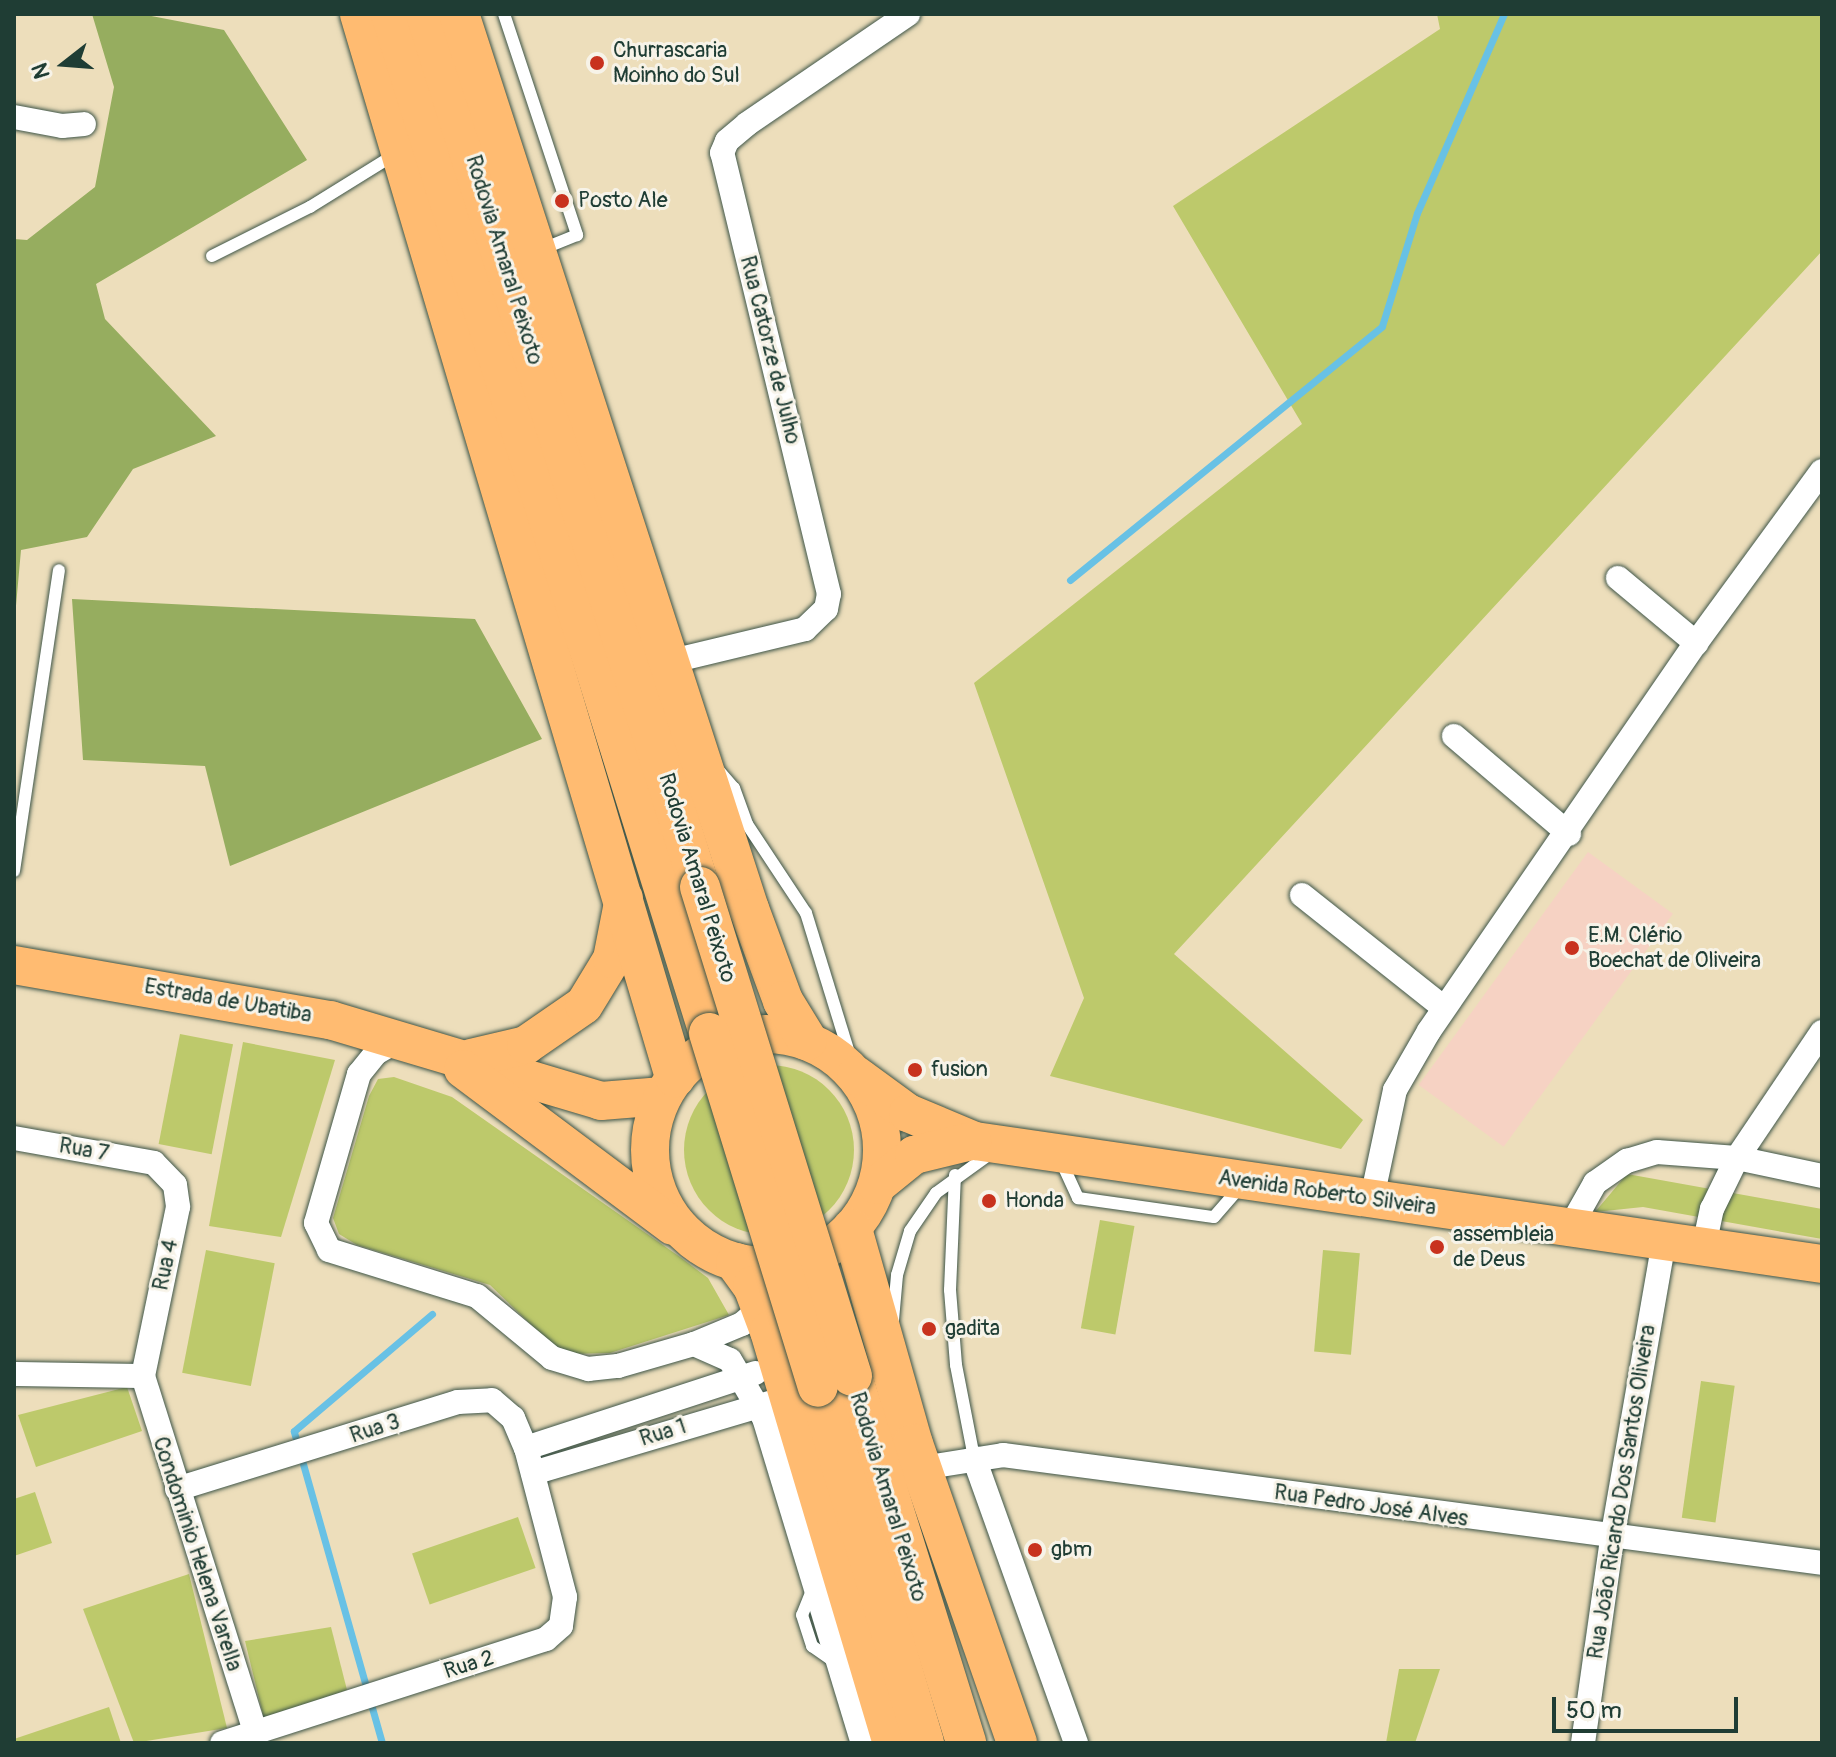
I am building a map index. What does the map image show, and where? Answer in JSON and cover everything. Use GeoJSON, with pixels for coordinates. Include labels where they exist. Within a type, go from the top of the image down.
{"type":"FeatureCollection","features":[{"type":"Feature","properties":{"kind":"highway"},"geometry":{"type":"LineString","coordinates":[[360,14],[624,898],[669,1086]]}},
{"type":"Feature","properties":{"kind":"highway","name":"Rodovia Amaral Peixoto"},"geometry":{"type":"LineString","coordinates":[[391,14],[683,892]]}},
{"type":"Feature","properties":{"kind":"highway","name":"Rodovia Amaral Peixoto"},"geometry":{"type":"LineString","coordinates":[[426,14],[683,892],[805,1394],[924,1743]]}},
{"type":"Feature","properties":{"kind":"highway"},"geometry":{"type":"LineString","coordinates":[[459,14],[539,250],[668,662],[769,967],[807,1040]]}},
{"type":"Feature","properties":{"kind":"highway"},"geometry":{"type":"LineString","coordinates":[[852,1229],[894,1383],[1017,1743]]}},
{"type":"Feature","properties":{"kind":"highway"},"geometry":{"type":"LineString","coordinates":[[736,1263],[762,1307],[776,1353],[805,1394],[833,1541],[893,1743]]}},
{"type":"Feature","properties":{"kind":"highway","name":"Rodovia Amaral Peixoto"},"geometry":{"type":"LineString","coordinates":[[805,1394],[966,1743]]}},
{"type":"Feature","properties":{"kind":"main road"},"geometry":{"type":"LineString","coordinates":[[455,1054],[526,1045],[584,1005],[612,959],[624,898]]}},
{"type":"Feature","properties":{"kind":"main road","name":"Estrada de Ubatiba"},"geometry":{"type":"LineString","coordinates":[[14,965],[244,1001],[455,1054],[538,1085],[601,1101],[669,1086]]}},
{"type":"Feature","properties":{"kind":"main road"},"geometry":{"type":"LineString","coordinates":[[767,1033],[807,1040],[856,1075],[877,1112],[881,1133],[877,1185],[852,1229],[805,1261],[759,1267],[736,1263],[693,1240],[664,1205],[653,1173],[650,1139],[669,1086],[727,1040],[767,1033]]}},
{"type":"Feature","properties":{"kind":"main road","name":"Estrada de Ubatiba"},"geometry":{"type":"LineString","coordinates":[[455,1054],[693,1240]]}},
{"type":"Feature","properties":{"kind":"main road","name":"Avenida Roberto Silveira"},"geometry":{"type":"LineString","coordinates":[[856,1075],[908,1113],[975,1141],[1372,1198],[1568,1231],[1704,1246],[1822,1264]]}},
{"type":"Feature","properties":{"kind":"main road","name":"Avenida Roberto Silveira"},"geometry":{"type":"LineString","coordinates":[[877,1185],[899,1165],[928,1148],[975,1141]]}},
{"type":"Feature","properties":{"kind":"street","name":"Rua Catorze de Julho"},"geometry":{"type":"LineString","coordinates":[[668,662],[805,629],[826,609],[829,594],[722,153],[727,141],[747,124],[908,14]]}},
{"type":"Feature","properties":{"kind":"street"},"geometry":{"type":"LineString","coordinates":[[14,117],[84,124]]}},
{"type":"Feature","properties":{"kind":"street"},"geometry":{"type":"LineString","coordinates":[[1372,1198],[1395,1090],[1444,1008],[1569,834],[1696,643],[1822,471]]}},
{"type":"Feature","properties":{"kind":"street"},"geometry":{"type":"LineString","coordinates":[[1618,578],[1696,643]]}},
{"type":"Feature","properties":{"kind":"street"},"geometry":{"type":"LineString","coordinates":[[1454,736],[1569,834]]}},
{"type":"Feature","properties":{"kind":"street"},"geometry":{"type":"LineString","coordinates":[[1302,895],[1444,1008]]}},
{"type":"Feature","properties":{"kind":"street"},"geometry":{"type":"LineString","coordinates":[[1704,1246],[1712,1209],[1737,1158],[1822,1032]]}},
{"type":"Feature","properties":{"kind":"street"},"geometry":{"type":"LineString","coordinates":[[400,1039],[376,1053],[359,1074],[316,1223],[323,1244],[338,1254],[477,1296],[552,1358],[578,1367],[608,1368],[694,1344],[742,1324],[762,1307]]}},
{"type":"Feature","properties":{"kind":"street","name":"Rua 7"},"geometry":{"type":"LineString","coordinates":[[14,1138],[154,1163]]}},
{"type":"Feature","properties":{"kind":"street"},"geometry":{"type":"LineString","coordinates":[[1568,1231],[1595,1183],[1627,1161],[1657,1152],[1737,1158],[1822,1176]]}},
{"type":"Feature","properties":{"kind":"street","name":"Rua 4"},"geometry":{"type":"LineString","coordinates":[[143,1376],[178,1207],[175,1185],[154,1163]]}},
{"type":"Feature","properties":{"kind":"street","name":"Rua João Ricardo Dos Santos Oliveira"},"geometry":{"type":"LineString","coordinates":[[1583,1743],[1612,1539],[1664,1241]]}},
{"type":"Feature","properties":{"kind":"street"},"geometry":{"type":"LineString","coordinates":[[694,1344],[721,1353],[744,1379],[805,1394],[815,1583],[863,1743]]}},
{"type":"Feature","properties":{"kind":"street","name":"Rua 1"},"geometry":{"type":"LineString","coordinates":[[526,1448],[744,1379],[767,1366],[776,1353]]}},
{"type":"Feature","properties":{"kind":"street"},"geometry":{"type":"LineString","coordinates":[[14,1374],[143,1376]]}},
{"type":"Feature","properties":{"kind":"street","name":"Condominio Helena Varella"},"geometry":{"type":"LineString","coordinates":[[143,1376],[255,1732]]}},
{"type":"Feature","properties":{"kind":"street","name":"Rua 1"},"geometry":{"type":"LineString","coordinates":[[533,1473],[805,1394]]}},
{"type":"Feature","properties":{"kind":"street","name":"Rua 3"},"geometry":{"type":"LineString","coordinates":[[177,1489],[476,1399],[501,1406],[513,1418],[533,1473]]}},
{"type":"Feature","properties":{"kind":"street","name":"Rua Pedro José Alves"},"geometry":{"type":"LineString","coordinates":[[922,1468],[1003,1455],[1612,1539],[1822,1563]]}},
{"type":"Feature","properties":{"kind":"street"},"geometry":{"type":"LineString","coordinates":[[974,1458],[1076,1743]]}},
{"type":"Feature","properties":{"kind":"street","name":"Rua 2"},"geometry":{"type":"LineString","coordinates":[[222,1743],[524,1648],[561,1626],[565,1597],[533,1473]]}},
{"type":"Feature","properties":{"kind":"lane"},"geometry":{"type":"LineString","coordinates":[[504,14],[577,235],[539,250]]}},
{"type":"Feature","properties":{"kind":"lane"},"geometry":{"type":"LineString","coordinates":[[212,256],[310,207],[400,151]]}},
{"type":"Feature","properties":{"kind":"lane"},"geometry":{"type":"LineString","coordinates":[[14,871],[59,570]]}},
{"type":"Feature","properties":{"kind":"lane"},"geometry":{"type":"LineString","coordinates":[[694,743],[734,788],[747,824],[806,913],[856,1075]]}},
{"type":"Feature","properties":{"kind":"lane"},"geometry":{"type":"LineString","coordinates":[[894,1383],[893,1313],[902,1254],[921,1214],[955,1175],[991,1153],[1020,1147]]}},
{"type":"Feature","properties":{"kind":"lane"},"geometry":{"type":"LineString","coordinates":[[955,1175],[950,1290],[956,1365],[974,1458]]}},
{"type":"Feature","properties":{"kind":"lane"},"geometry":{"type":"LineString","coordinates":[[815,1583],[833,1541]]}},
{"type":"Feature","properties":{"kind":"lane"},"geometry":{"type":"LineString","coordinates":[[840,1666],[877,1690]]}},
{"type":"Feature","properties":{"kind":"shaded area"},"geometry":{"type":"Polygon","coordinates":[[[1588,852],[1673,914],[1504,1147],[1419,1085],[1588,852]]]}},
{"type":"Feature","properties":{"kind":"green space"},"geometry":{"type":"Polygon","coordinates":[[[92,14],[141,14],[224,30],[307,160],[96,284],[105,319],[216,436],[133,469],[87,537],[21,550],[14,628],[14,239],[27,240],[95,187],[114,87],[92,14]]]}},
{"type":"Feature","properties":{"kind":"green space"},"geometry":{"type":"Polygon","coordinates":[[[1437,14],[1822,14],[1822,251],[1174,954],[1363,1120],[1341,1149],[1050,1076],[1084,998],[974,683],[1302,424],[1173,206],[1440,29],[1437,14]]]}},
{"type":"Feature","properties":{"kind":"green space"},"geometry":{"type":"Polygon","coordinates":[[[72,599],[475,619],[542,739],[230,866],[205,766],[83,760],[72,599]]]}},
{"type":"Feature","properties":{"kind":"green space"},"geometry":{"type":"Polygon","coordinates":[[[180,1034],[233,1044],[212,1154],[159,1144],[180,1034]]]}},
{"type":"Feature","properties":{"kind":"green space"},"geometry":{"type":"Polygon","coordinates":[[[243,1042],[335,1060],[281,1237],[209,1226],[243,1042]]]}},
{"type":"Feature","properties":{"kind":"green space"},"geometry":{"type":"Polygon","coordinates":[[[769,1065],[802,1071],[829,1090],[848,1117],[854,1150],[848,1183],[829,1210],[802,1229],[769,1235],[736,1229],[709,1210],[690,1183],[684,1150],[690,1117],[709,1090],[736,1071],[769,1065]]]}},
{"type":"Feature","properties":{"kind":"green space"},"geometry":{"type":"Polygon","coordinates":[[[394,1077],[452,1097],[680,1257],[708,1278],[729,1315],[610,1353],[571,1354],[549,1342],[490,1285],[357,1245],[339,1234],[333,1218],[369,1096],[378,1079],[394,1077]]]}},
{"type":"Feature","properties":{"kind":"green space"},"geometry":{"type":"Polygon","coordinates":[[[1627,1174],[1822,1209],[1822,1239],[1643,1207],[1595,1212],[1627,1174]]]}},
{"type":"Feature","properties":{"kind":"green space"},"geometry":{"type":"Polygon","coordinates":[[[1100,1220],[1134,1226],[1115,1334],[1081,1328],[1100,1220]]]}},
{"type":"Feature","properties":{"kind":"green space"},"geometry":{"type":"Polygon","coordinates":[[[206,1250],[275,1263],[251,1386],[182,1373],[206,1250]]]}},
{"type":"Feature","properties":{"kind":"green space"},"geometry":{"type":"Polygon","coordinates":[[[1323,1250],[1360,1253],[1351,1355],[1314,1352],[1323,1250]]]}},
{"type":"Feature","properties":{"kind":"green space"},"geometry":{"type":"Polygon","coordinates":[[[1701,1381],[1735,1386],[1715,1522],[1682,1518],[1701,1381]]]}},
{"type":"Feature","properties":{"kind":"green space"},"geometry":{"type":"Polygon","coordinates":[[[127,1387],[142,1431],[36,1467],[18,1415],[127,1387]]]}},
{"type":"Feature","properties":{"kind":"green space"},"geometry":{"type":"Polygon","coordinates":[[[35,1492],[52,1543],[14,1556],[14,1499],[35,1492]]]}},
{"type":"Feature","properties":{"kind":"green space"},"geometry":{"type":"Polygon","coordinates":[[[518,1517],[536,1568],[430,1605],[412,1553],[518,1517]]]}},
{"type":"Feature","properties":{"kind":"green space"},"geometry":{"type":"Polygon","coordinates":[[[189,1574],[227,1728],[134,1743],[83,1609],[189,1574]]]}},
{"type":"Feature","properties":{"kind":"green space"},"geometry":{"type":"Polygon","coordinates":[[[331,1627],[347,1690],[264,1719],[245,1641],[331,1627]]]}},
{"type":"Feature","properties":{"kind":"green space"},"geometry":{"type":"Polygon","coordinates":[[[1399,1669],[1440,1669],[1415,1743],[1386,1743],[1399,1669]]]}},
{"type":"Feature","properties":{"kind":"green space"},"geometry":{"type":"Polygon","coordinates":[[[109,1707],[121,1743],[14,1743],[14,1739],[109,1707]]]}},
{"type":"Feature","properties":{"kind":"waterway"},"geometry":{"type":"LineString","coordinates":[[1070,580],[1382,326],[1417,213],[1504,14]]}},
{"type":"Feature","properties":{"kind":"waterway"},"geometry":{"type":"LineString","coordinates":[[382,1743],[294,1431],[432,1314]]}},
{"type":"Feature","properties":{"kind":"place","name":"Churrascaria Moinho do Sul"},"geometry":{"type":"Point","coordinates":[597,63]}},
{"type":"Feature","properties":{"kind":"place","name":"Posto Ale"},"geometry":{"type":"Point","coordinates":[562,201]}},
{"type":"Feature","properties":{"kind":"place","name":"E.M. Clério Boechat de Oliveira"},"geometry":{"type":"Point","coordinates":[1572,948]}},
{"type":"Feature","properties":{"kind":"place","name":"fusion"},"geometry":{"type":"Point","coordinates":[915,1070]}},
{"type":"Feature","properties":{"kind":"place","name":"Honda"},"geometry":{"type":"Point","coordinates":[989,1201]}},
{"type":"Feature","properties":{"kind":"place","name":"assembleia de Deus"},"geometry":{"type":"Point","coordinates":[1437,1247]}},
{"type":"Feature","properties":{"kind":"place","name":"gadita"},"geometry":{"type":"Point","coordinates":[929,1329]}},
{"type":"Feature","properties":{"kind":"place","name":"gbm"},"geometry":{"type":"Point","coordinates":[1035,1550]}}]}
